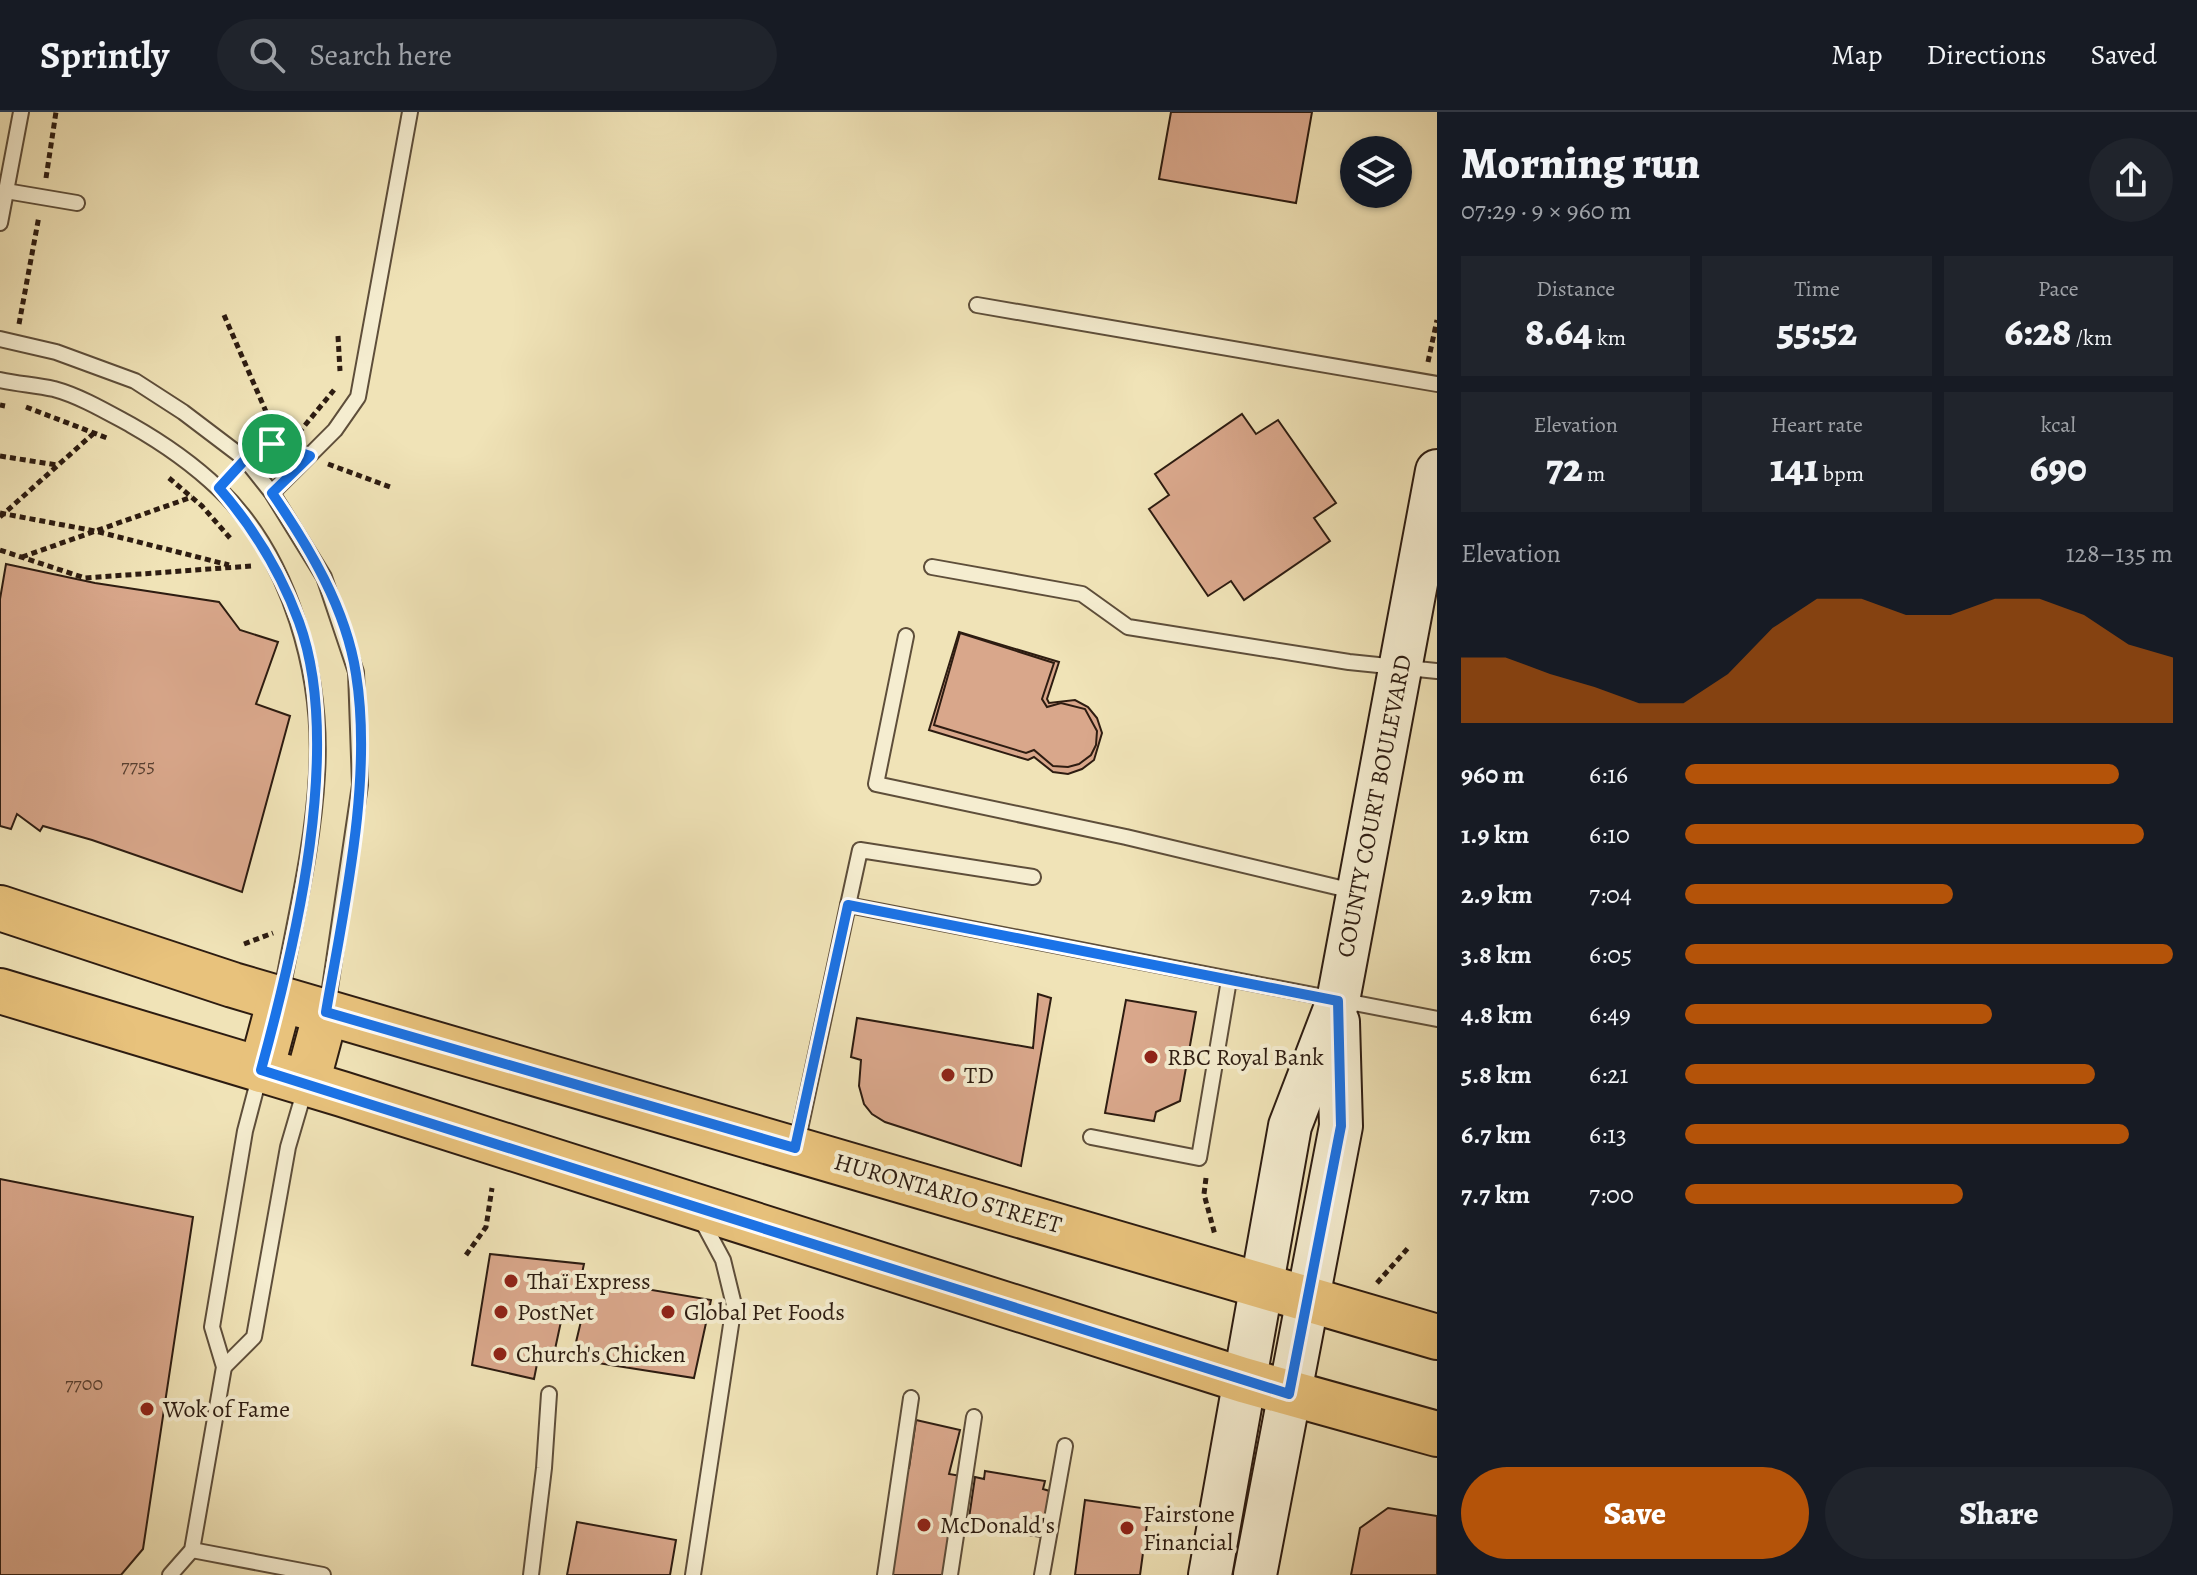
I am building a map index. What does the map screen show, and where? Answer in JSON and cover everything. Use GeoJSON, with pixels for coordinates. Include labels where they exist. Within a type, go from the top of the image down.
{"type":"FeatureCollection","features":[{"type":"Feature","properties":{"kind":"main road","name":"HURONTARIO STREET"},"geometry":{"type":"LineString","coordinates":[[0,908],[280,999],[1437,1337]]}},
{"type":"Feature","properties":{"kind":"main road"},"geometry":{"type":"LineString","coordinates":[[0,991],[307,1083],[1243,1380],[1437,1434]]}},
{"type":"Feature","properties":{"kind":"main road"},"geometry":{"type":"LineString","coordinates":[[261,1070],[280,999]]}},
{"type":"Feature","properties":{"kind":"main road"},"geometry":{"type":"LineString","coordinates":[[307,1083],[326,1012]]}},
{"type":"Feature","properties":{"kind":"street","name":"COUNTY COURT BOULEVARD"},"geometry":{"type":"LineString","coordinates":[[1210,1575],[1290,1126],[1338,1001],[1357,892],[1418,669],[1437,471]]}},
{"type":"Feature","properties":{"kind":"street","name":"COUNTY COURT BOULEVARD"},"geometry":{"type":"LineString","coordinates":[[1255,1575],[1341,1126],[1338,1001]]}},
{"type":"Feature","properties":{"kind":"lane"},"geometry":{"type":"LineString","coordinates":[[0,223],[21,112]]}},
{"type":"Feature","properties":{"kind":"lane"},"geometry":{"type":"LineString","coordinates":[[272,493],[335,430],[358,397],[410,112]]}},
{"type":"Feature","properties":{"kind":"lane"},"geometry":{"type":"LineString","coordinates":[[6,191],[77,203]]}},
{"type":"Feature","properties":{"kind":"lane"},"geometry":{"type":"LineString","coordinates":[[977,305],[1430,382]]}},
{"type":"Feature","properties":{"kind":"lane"},"geometry":{"type":"LineString","coordinates":[[0,339],[56,352],[135,381],[183,412],[245,459],[272,493],[324,577],[356,672],[360,785],[326,1012]]}},
{"type":"Feature","properties":{"kind":"lane"},"geometry":{"type":"LineString","coordinates":[[0,380],[56,389],[151,436],[219,488],[242,515],[275,568],[300,624],[314,693],[317,772],[308,851],[280,999]]}},
{"type":"Feature","properties":{"kind":"lane"},"geometry":{"type":"LineString","coordinates":[[932,567],[1082,594],[1128,627],[1349,662],[1418,669]]}},
{"type":"Feature","properties":{"kind":"lane"},"geometry":{"type":"LineString","coordinates":[[906,636],[876,784],[1142,840],[1357,892]]}},
{"type":"Feature","properties":{"kind":"lane"},"geometry":{"type":"LineString","coordinates":[[795,1148],[860,850],[1033,877]]}},
{"type":"Feature","properties":{"kind":"lane"},"geometry":{"type":"LineString","coordinates":[[848,905],[1437,1019]]}},
{"type":"Feature","properties":{"kind":"lane"},"geometry":{"type":"LineString","coordinates":[[1091,1137],[1199,1158],[1229,980]]}},
{"type":"Feature","properties":{"kind":"lane"},"geometry":{"type":"LineString","coordinates":[[170,1575],[192,1550],[224,1367],[212,1327],[245,1131],[261,1070]]}},
{"type":"Feature","properties":{"kind":"lane"},"geometry":{"type":"LineString","coordinates":[[224,1367],[254,1337],[288,1147],[307,1083]]}},
{"type":"Feature","properties":{"kind":"lane"},"geometry":{"type":"LineString","coordinates":[[693,1204],[723,1260],[734,1305],[730,1351],[693,1575]]}},
{"type":"Feature","properties":{"kind":"lane"},"geometry":{"type":"LineString","coordinates":[[531,1575],[549,1394]]}},
{"type":"Feature","properties":{"kind":"lane"},"geometry":{"type":"LineString","coordinates":[[885,1575],[911,1398]]}},
{"type":"Feature","properties":{"kind":"lane"},"geometry":{"type":"LineString","coordinates":[[950,1575],[974,1417]]}},
{"type":"Feature","properties":{"kind":"lane"},"geometry":{"type":"LineString","coordinates":[[1042,1575],[1065,1446]]}},
{"type":"Feature","properties":{"kind":"lane"},"geometry":{"type":"LineString","coordinates":[[192,1550],[323,1575]]}},
{"type":"Feature","properties":{"kind":"path"},"geometry":{"type":"LineString","coordinates":[[224,315],[274,430],[245,459]]}},
{"type":"Feature","properties":{"kind":"path"},"geometry":{"type":"LineString","coordinates":[[1430,382],[1437,320]]}},
{"type":"Feature","properties":{"kind":"path"},"geometry":{"type":"LineString","coordinates":[[283,445],[292,441],[341,382],[338,336]]}},
{"type":"Feature","properties":{"kind":"path"},"geometry":{"type":"LineString","coordinates":[[1,514],[94,433]]}},
{"type":"Feature","properties":{"kind":"path"},"geometry":{"type":"LineString","coordinates":[[263,440],[390,487]]}},
{"type":"Feature","properties":{"kind":"path"},"geometry":{"type":"LineString","coordinates":[[0,456],[58,465]]}},
{"type":"Feature","properties":{"kind":"path"},"geometry":{"type":"LineString","coordinates":[[219,488],[202,506],[236,546]]}},
{"type":"Feature","properties":{"kind":"path"},"geometry":{"type":"LineString","coordinates":[[22,557],[192,497]]}},
{"type":"Feature","properties":{"kind":"path"},"geometry":{"type":"LineString","coordinates":[[1,514],[95,531],[236,567]]}},
{"type":"Feature","properties":{"kind":"path"},"geometry":{"type":"LineString","coordinates":[[0,550],[85,578],[251,566]]}},
{"type":"Feature","properties":{"kind":"path"},"geometry":{"type":"LineString","coordinates":[[243,556],[258,579]]}},
{"type":"Feature","properties":{"kind":"path"},"geometry":{"type":"LineString","coordinates":[[244,944],[274,933],[277,917]]}},
{"type":"Feature","properties":{"kind":"path"},"geometry":{"type":"LineString","coordinates":[[1206,1178],[1204,1194],[1216,1241]]}},
{"type":"Feature","properties":{"kind":"path"},"geometry":{"type":"LineString","coordinates":[[466,1255],[486,1227],[492,1188]]}},
{"type":"Feature","properties":{"kind":"path"},"geometry":{"type":"LineString","coordinates":[[1372,1290],[1408,1248]]}},
{"type":"Feature","properties":{"kind":"building"},"geometry":{"type":"Polygon","coordinates":[[[1171,112],[1312,112],[1296,203],[1159,179],[1171,112]]]}},
{"type":"Feature","properties":{"kind":"building"},"geometry":{"type":"Polygon","coordinates":[[[1242,414],[1256,434],[1278,420],[1336,503],[1314,518],[1330,541],[1244,600],[1231,581],[1208,596],[1149,509],[1169,495],[1155,474],[1242,414]]]}},
{"type":"Feature","properties":{"kind":"building"},"geometry":{"type":"Polygon","coordinates":[[[6,564],[95,583],[219,602],[240,630],[278,642],[256,704],[290,716],[242,892],[92,840],[43,826],[40,831],[17,814],[11,829],[0,826],[0,599],[6,564]]]}},
{"type":"Feature","properties":{"kind":"building"},"geometry":{"type":"Polygon","coordinates":[[[959,632],[1059,662],[1047,699],[1049,703],[1075,700],[1088,707],[1097,718],[1102,733],[1094,760],[1068,774],[1053,772],[1034,757],[1028,760],[929,730],[959,632]]]}},
{"type":"Feature","properties":{"kind":"building"},"geometry":{"type":"Polygon","coordinates":[[[960,633],[1054,663],[1042,699],[1047,707],[1061,703],[1085,709],[1097,731],[1096,745],[1091,755],[1079,764],[1053,766],[1034,750],[1026,753],[934,725],[960,633]]]}},
{"type":"Feature","properties":{"kind":"building","name":"TD"},"geometry":{"type":"Polygon","coordinates":[[[1038,994],[1051,998],[1021,1166],[885,1122],[864,1104],[859,1086],[861,1060],[851,1057],[857,1018],[1033,1048],[1038,994]]]}},
{"type":"Feature","properties":{"kind":"building","name":"RBC Royal Bank"},"geometry":{"type":"Polygon","coordinates":[[[1126,1000],[1196,1012],[1180,1101],[1156,1112],[1154,1121],[1105,1113],[1126,1000]]]}},
{"type":"Feature","properties":{"kind":"building"},"geometry":{"type":"Polygon","coordinates":[[[0,1179],[193,1217],[143,1549],[121,1575],[0,1575],[0,1179]]]}},
{"type":"Feature","properties":{"kind":"building"},"geometry":{"type":"Polygon","coordinates":[[[490,1254],[584,1264],[581,1278],[711,1300],[694,1378],[572,1359],[582,1317],[563,1312],[554,1354],[539,1354],[534,1379],[472,1365],[490,1254]]]}},
{"type":"Feature","properties":{"kind":"building","name":"McDonald's"},"geometry":{"type":"Polygon","coordinates":[[[916,1420],[960,1430],[949,1474],[961,1476],[947,1575],[887,1575],[904,1468],[909,1468],[916,1420]]]}},
{"type":"Feature","properties":{"kind":"building"},"geometry":{"type":"Polygon","coordinates":[[[985,1471],[1045,1481],[1043,1489],[1053,1492],[1042,1537],[972,1528],[975,1518],[969,1518],[975,1477],[984,1479],[985,1471]]]}},
{"type":"Feature","properties":{"kind":"building"},"geometry":{"type":"Polygon","coordinates":[[[1085,1500],[1149,1509],[1140,1575],[1075,1575],[1085,1500]]]}},
{"type":"Feature","properties":{"kind":"building"},"geometry":{"type":"Polygon","coordinates":[[[1388,1508],[1437,1516],[1437,1575],[1351,1575],[1360,1528],[1388,1508]]]}},
{"type":"Feature","properties":{"kind":"building"},"geometry":{"type":"Polygon","coordinates":[[[577,1522],[676,1540],[670,1575],[567,1575],[577,1522]]]}},
{"type":"Feature","properties":{"kind":"place","name":"RBC Royal Bank"},"geometry":{"type":"Point","coordinates":[1151,1057]}},
{"type":"Feature","properties":{"kind":"place","name":"TD"},"geometry":{"type":"Point","coordinates":[948,1075]}},
{"type":"Feature","properties":{"kind":"place","name":"Thaï Express"},"geometry":{"type":"Point","coordinates":[511,1281]}},
{"type":"Feature","properties":{"kind":"place","name":"PostNet"},"geometry":{"type":"Point","coordinates":[501,1312]}},
{"type":"Feature","properties":{"kind":"place","name":"Global Pet Foods"},"geometry":{"type":"Point","coordinates":[668,1312]}},
{"type":"Feature","properties":{"kind":"place","name":"Church's Chicken"},"geometry":{"type":"Point","coordinates":[500,1354]}},
{"type":"Feature","properties":{"kind":"place","name":"Wok of Fame"},"geometry":{"type":"Point","coordinates":[147,1409]}},
{"type":"Feature","properties":{"kind":"place","name":"McDonald's"},"geometry":{"type":"Point","coordinates":[924,1525]}},
{"type":"Feature","properties":{"kind":"place","name":"Fairstone Financial"},"geometry":{"type":"Point","coordinates":[1127,1528]}},
{"type":"Feature","properties":{"kind":"route"},"geometry":{"type":"LineString","coordinates":[[263,440],[272,444],[310,456],[272,493],[324,577],[356,672],[360,717],[360,785],[326,1012],[795,1148],[848,905],[1338,1001],[1341,1126],[1289,1394],[261,1070],[280,999],[308,851],[317,772],[314,693],[300,624],[275,568],[242,515],[219,488],[263,440]]}}]}
